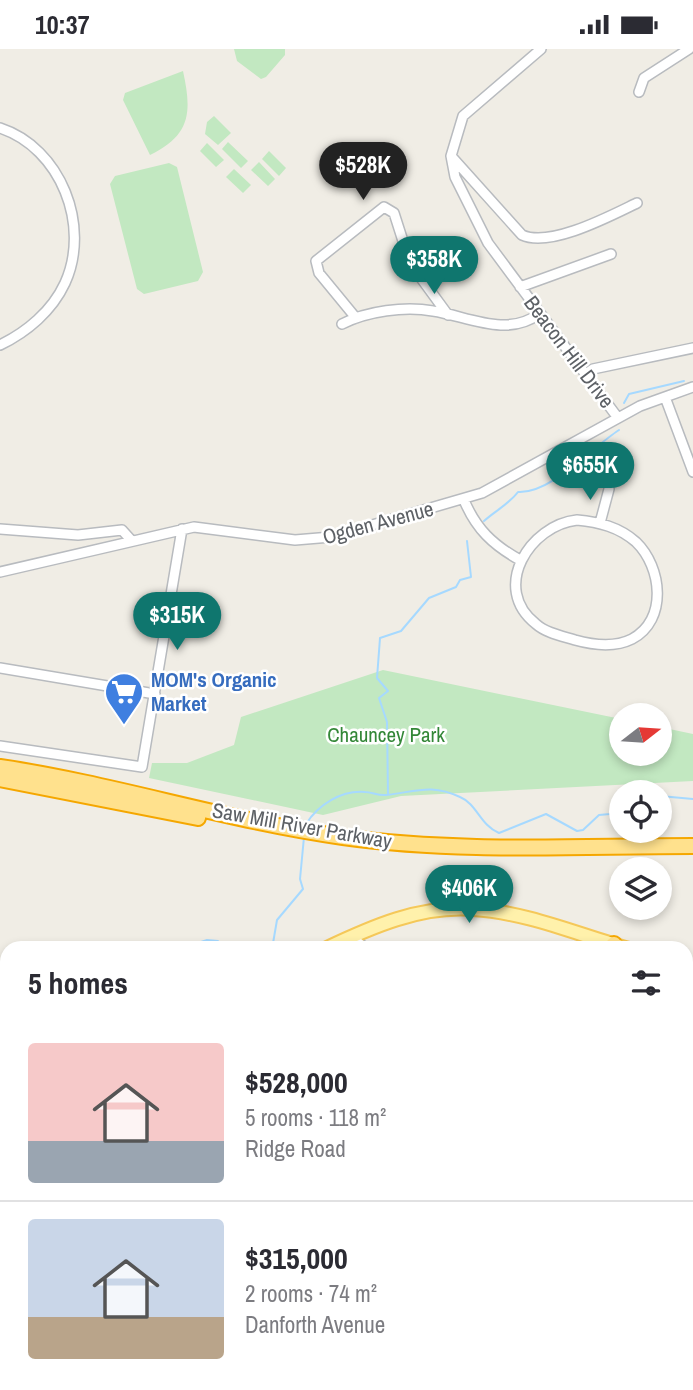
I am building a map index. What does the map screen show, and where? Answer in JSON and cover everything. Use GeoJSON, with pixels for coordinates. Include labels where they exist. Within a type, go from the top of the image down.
{"type":"FeatureCollection","features":[{"type":"Feature","properties":{"kind":"highway","name":"Saw Mill River Parkway"},"geometry":{"type":"LineString","coordinates":[[0,767],[88,782],[295,834]]}},
{"type":"Feature","properties":{"kind":"highway","name":"Saw Mill River Parkway"},"geometry":{"type":"LineString","coordinates":[[0,779],[295,834],[461,855],[693,854]]}},
{"type":"Feature","properties":{"kind":"highway","name":"Saw Mill River Parkway"},"geometry":{"type":"LineString","coordinates":[[321,838],[469,848],[693,846]]}},
{"type":"Feature","properties":{"kind":"main road"},"geometry":{"type":"LineString","coordinates":[[342,941],[409,916],[472,909],[592,941]]}},
{"type":"Feature","properties":{"kind":"street"},"geometry":{"type":"LineString","coordinates":[[541,49],[463,116],[451,156],[522,236],[531,239],[543,239],[579,227],[637,202]]}},
{"type":"Feature","properties":{"kind":"street"},"geometry":{"type":"LineString","coordinates":[[639,92],[644,78],[689,49]]}},
{"type":"Feature","properties":{"kind":"street"},"geometry":{"type":"LineString","coordinates":[[0,128],[37,147],[56,174],[72,216],[75,244],[64,285],[51,306],[31,327],[0,345]]}},
{"type":"Feature","properties":{"kind":"street","name":"Beacon Hill Drive"},"geometry":{"type":"LineString","coordinates":[[451,156],[455,177],[488,243],[618,418]]}},
{"type":"Feature","properties":{"kind":"street"},"geometry":{"type":"LineString","coordinates":[[356,318],[323,280],[316,261],[384,207],[394,213],[410,263],[448,315]]}},
{"type":"Feature","properties":{"kind":"street"},"geometry":{"type":"LineString","coordinates":[[520,287],[611,254]]}},
{"type":"Feature","properties":{"kind":"street"},"geometry":{"type":"LineString","coordinates":[[342,324],[356,318],[410,309],[471,322],[504,324],[530,320],[540,314]]}},
{"type":"Feature","properties":{"kind":"street"},"geometry":{"type":"LineString","coordinates":[[586,375],[593,369],[693,348]]}},
{"type":"Feature","properties":{"kind":"street","name":"Ogden Avenue"},"geometry":{"type":"LineString","coordinates":[[0,572],[182,529],[208,528],[310,540],[464,500],[618,418],[693,387]]}},
{"type":"Feature","properties":{"kind":"street"},"geometry":{"type":"LineString","coordinates":[[666,397],[693,472]]}},
{"type":"Feature","properties":{"kind":"street"},"geometry":{"type":"LineString","coordinates":[[600,523],[609,489]]}},
{"type":"Feature","properties":{"kind":"street"},"geometry":{"type":"LineString","coordinates":[[464,500],[479,529],[502,550],[520,560]]}},
{"type":"Feature","properties":{"kind":"street"},"geometry":{"type":"LineString","coordinates":[[569,521],[600,523],[617,529],[636,543],[647,556],[657,590],[656,609],[632,639],[614,645],[598,645],[540,627],[527,616],[519,601],[516,583],[520,560],[536,538],[550,528],[569,521]]}},
{"type":"Feature","properties":{"kind":"street"},"geometry":{"type":"LineString","coordinates":[[0,746],[142,767],[182,529]]}},
{"type":"Feature","properties":{"kind":"street"},"geometry":{"type":"LineString","coordinates":[[0,530],[78,535],[122,530],[131,540]]}},
{"type":"Feature","properties":{"kind":"street"},"geometry":{"type":"LineString","coordinates":[[0,668],[155,694]]}},
{"type":"Feature","properties":{"kind":"street"},"geometry":{"type":"LineString","coordinates":[[351,937],[356,941]]}},
{"type":"Feature","properties":{"kind":"green space"},"geometry":{"type":"Polygon","coordinates":[[[234,49],[285,49],[285,55],[266,77],[261,79],[237,61],[234,49]]]}},
{"type":"Feature","properties":{"kind":"green space"},"geometry":{"type":"Polygon","coordinates":[[[183,71],[187,99],[185,121],[174,139],[150,155],[123,100],[125,93],[183,71]]]}},
{"type":"Feature","properties":{"kind":"green space"},"geometry":{"type":"Polygon","coordinates":[[[214,116],[231,133],[218,145],[205,134],[207,122],[214,116]]]}},
{"type":"Feature","properties":{"kind":"green space"},"geometry":{"type":"Polygon","coordinates":[[[228,142],[248,161],[241,168],[222,149],[228,142]]]}},
{"type":"Feature","properties":{"kind":"green space"},"geometry":{"type":"Polygon","coordinates":[[[207,143],[224,160],[216,167],[200,151],[207,143]]]}},
{"type":"Feature","properties":{"kind":"green space"},"geometry":{"type":"Polygon","coordinates":[[[269,151],[286,168],[279,176],[262,159],[269,151]]]}},
{"type":"Feature","properties":{"kind":"green space"},"geometry":{"type":"Polygon","coordinates":[[[259,162],[275,179],[268,186],[251,170],[259,162]]]}},
{"type":"Feature","properties":{"kind":"green space"},"geometry":{"type":"Polygon","coordinates":[[[169,163],[177,167],[203,272],[198,281],[144,294],[137,289],[110,184],[115,176],[169,163]]]}},
{"type":"Feature","properties":{"kind":"green space"},"geometry":{"type":"Polygon","coordinates":[[[234,169],[251,185],[243,193],[226,177],[234,169]]]}},
{"type":"Feature","properties":{"kind":"green space","name":"Chauncey Park"},"geometry":{"type":"Polygon","coordinates":[[[383,670],[609,717],[609,767],[672,767],[672,730],[693,734],[693,781],[609,780],[609,785],[401,796],[323,815],[149,778],[152,763],[187,763],[234,745],[241,717],[383,670]]]}},
{"type":"Feature","properties":{"kind":"waterway"},"geometry":{"type":"LineString","coordinates":[[624,403],[629,394],[684,381]]}},
{"type":"Feature","properties":{"kind":"waterway"},"geometry":{"type":"LineString","coordinates":[[484,521],[518,492],[531,491],[557,478],[619,430]]}},
{"type":"Feature","properties":{"kind":"waterway"},"geometry":{"type":"LineString","coordinates":[[388,794],[387,722],[379,698],[388,691],[377,678],[380,638],[401,631],[429,598],[456,587],[460,580],[471,577],[467,541]]}},
{"type":"Feature","properties":{"kind":"waterway"},"geometry":{"type":"LineString","coordinates":[[306,824],[324,805],[347,793],[368,792],[383,795],[431,789],[466,800],[487,825],[499,833],[546,814],[577,831],[583,830],[599,815],[609,814]]}},
{"type":"Feature","properties":{"kind":"waterway"},"geometry":{"type":"LineString","coordinates":[[672,797],[693,799]]}},
{"type":"Feature","properties":{"kind":"waterway"},"geometry":{"type":"LineString","coordinates":[[273,941],[277,920],[303,889],[300,879],[304,837]]}},
{"type":"Feature","properties":{"kind":"waterway"},"geometry":{"type":"LineString","coordinates":[[204,941],[218,941]]}},
{"type":"Feature","properties":{"kind":"place","name":"MOM's Organic Market"},"geometry":{"type":"Point","coordinates":[124,726]}}]}
